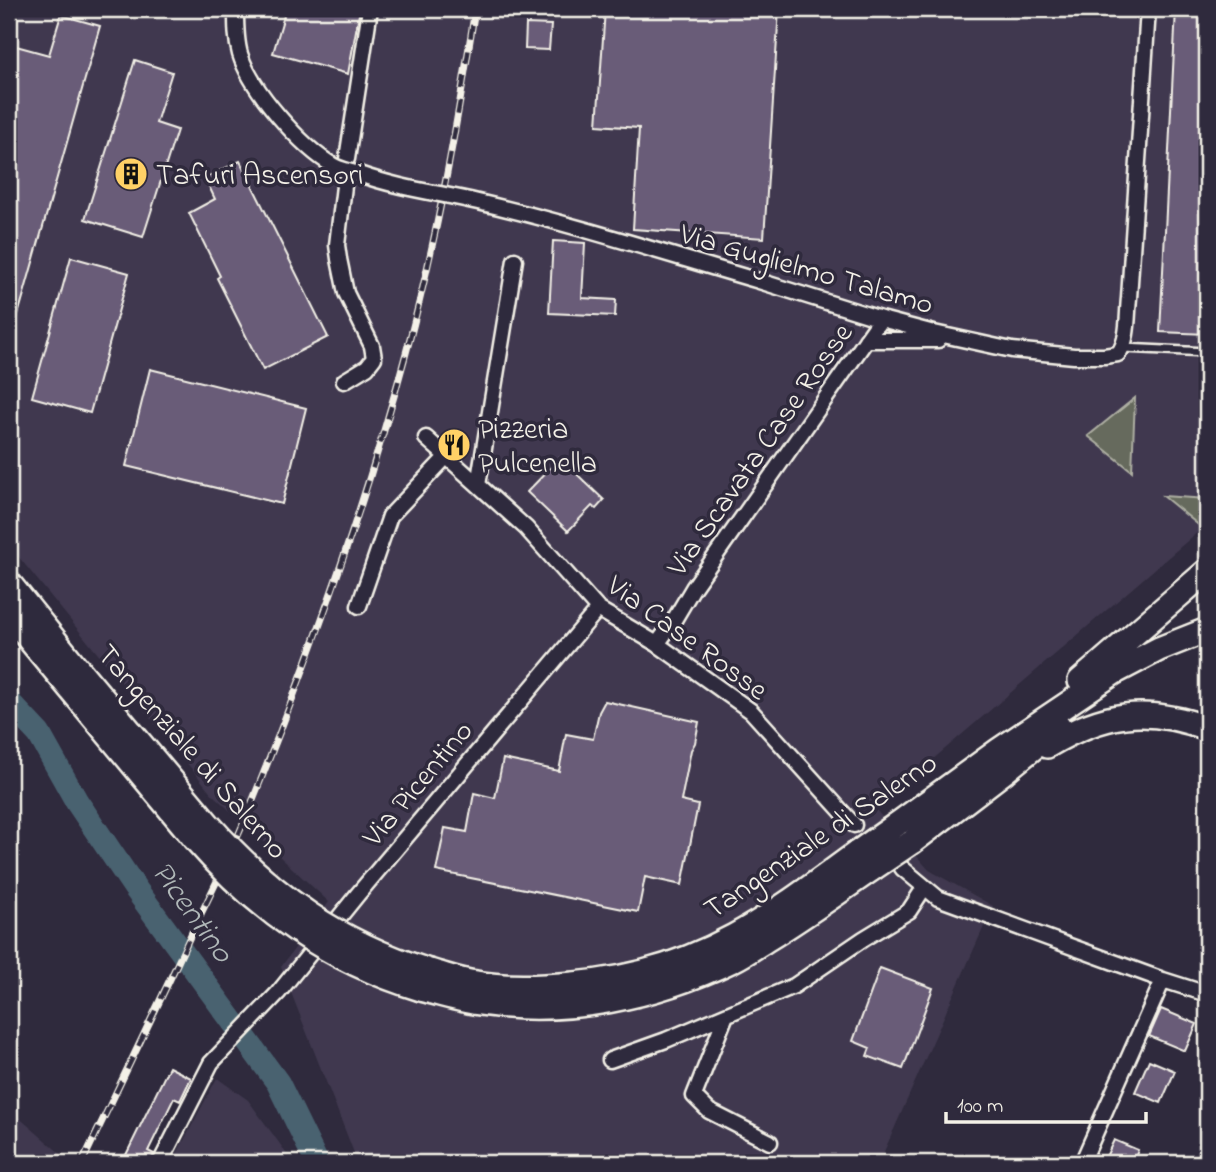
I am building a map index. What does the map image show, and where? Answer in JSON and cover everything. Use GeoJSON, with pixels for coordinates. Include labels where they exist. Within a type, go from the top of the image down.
{"type":"FeatureCollection","features":[{"type":"Feature","properties":{"kind":"highway"},"geometry":{"type":"LineString","coordinates":[[1002,761],[1207,571]]}},
{"type":"Feature","properties":{"kind":"highway","name":"Tangenziale di Salerno"},"geometry":{"type":"LineString","coordinates":[[9,583],[202,831],[223,870],[261,905],[333,953],[368,970],[425,980],[478,1003],[528,1006],[604,1002],[649,992],[735,959],[783,930],[865,860],[896,825],[1048,734],[1127,679],[1176,655],[1207,644]]}},
{"type":"Feature","properties":{"kind":"highway","name":"Tangenziale di Salerno"},"geometry":{"type":"LineString","coordinates":[[9,615],[202,831]]}},
{"type":"Feature","properties":{"kind":"highway","name":"Tangenziale di Salerno"},"geometry":{"type":"LineString","coordinates":[[865,860],[912,842],[1002,761],[1115,672],[1159,649],[1207,630]]}},
{"type":"Feature","properties":{"kind":"highway"},"geometry":{"type":"LineString","coordinates":[[1002,761],[1104,720],[1136,714],[1172,717],[1207,728]]}},
{"type":"Feature","properties":{"kind":"street"},"geometry":{"type":"LineString","coordinates":[[348,159],[370,9]]}},
{"type":"Feature","properties":{"kind":"street","name":"Via Guglielmo Talamo"},"geometry":{"type":"LineString","coordinates":[[236,10],[240,52],[256,88],[296,134],[335,166],[378,181],[479,203],[594,233],[881,319],[962,340],[1012,350],[1074,356],[1112,355],[1118,354],[1123,348]]}},
{"type":"Feature","properties":{"kind":"street"},"geometry":{"type":"LineString","coordinates":[[1123,348],[1129,299],[1148,11]]}},
{"type":"Feature","properties":{"kind":"street"},"geometry":{"type":"LineString","coordinates":[[344,186],[337,245],[339,260],[346,293],[372,345],[374,358],[367,367],[344,381]]}},
{"type":"Feature","properties":{"kind":"street"},"geometry":{"type":"LineString","coordinates":[[478,485],[515,260]]}},
{"type":"Feature","properties":{"kind":"street","name":"Via Scavata Case Rosse"},"geometry":{"type":"LineString","coordinates":[[657,644],[693,588],[881,319]]}},
{"type":"Feature","properties":{"kind":"street"},"geometry":{"type":"LineString","coordinates":[[866,340],[962,340]]}},
{"type":"Feature","properties":{"kind":"street","name":"Via Case Rosse"},"geometry":{"type":"LineString","coordinates":[[426,438],[526,528],[598,609],[657,644],[751,712],[854,825]]}},
{"type":"Feature","properties":{"kind":"street"},"geometry":{"type":"LineString","coordinates":[[359,606],[390,516],[447,456]]}},
{"type":"Feature","properties":{"kind":"street","name":"Via Picentino"},"geometry":{"type":"LineString","coordinates":[[160,1163],[211,1063],[278,993],[598,609]]}},
{"type":"Feature","properties":{"kind":"street"},"geometry":{"type":"LineString","coordinates":[[902,868],[938,898],[1207,994]]}},
{"type":"Feature","properties":{"kind":"street"},"geometry":{"type":"LineString","coordinates":[[610,1060],[666,1040],[794,986],[909,911],[924,888]]}},
{"type":"Feature","properties":{"kind":"street"},"geometry":{"type":"LineString","coordinates":[[1082,1163],[1163,980]]}},
{"type":"Feature","properties":{"kind":"street"},"geometry":{"type":"LineString","coordinates":[[726,1015],[694,1096],[709,1111],[770,1142]]}},
{"type":"Feature","properties":{"kind":"lane"},"geometry":{"type":"LineString","coordinates":[[1123,348],[1207,352]]}},
{"type":"Feature","properties":{"kind":"shaded area"},"geometry":{"type":"Polygon","coordinates":[[[9,9],[1207,9],[1207,524],[875,809],[929,870],[993,906],[879,1163],[358,1163],[281,967],[329,902],[213,795],[9,545],[9,9]]]}},
{"type":"Feature","properties":{"kind":"shaded area"},"geometry":{"type":"Polygon","coordinates":[[[217,1078],[248,1100],[292,1163],[172,1163],[217,1078]]]}},
{"type":"Feature","properties":{"kind":"shaded area"},"geometry":{"type":"Polygon","coordinates":[[[9,1109],[69,1161],[68,1163],[9,1163],[9,1109]]]}},
{"type":"Feature","properties":{"kind":"green space"},"geometry":{"type":"Polygon","coordinates":[[[1135,398],[1132,471],[1088,436],[1135,398]]]}},
{"type":"Feature","properties":{"kind":"green space"},"geometry":{"type":"Polygon","coordinates":[[[1163,496],[1207,499],[1207,524],[1201,527],[1163,496]]]}},
{"type":"Feature","properties":{"kind":"building"},"geometry":{"type":"Polygon","coordinates":[[[286,9],[360,9],[348,74],[273,53],[286,9]]]}},
{"type":"Feature","properties":{"kind":"building"},"geometry":{"type":"Polygon","coordinates":[[[605,9],[779,9],[764,238],[633,229],[639,128],[597,125],[605,9]]]}},
{"type":"Feature","properties":{"kind":"building"},"geometry":{"type":"Polygon","coordinates":[[[1176,9],[1207,9],[1207,334],[1160,332],[1176,9]]]}},
{"type":"Feature","properties":{"kind":"building"},"geometry":{"type":"Polygon","coordinates":[[[61,15],[100,26],[12,336],[9,335],[9,44],[49,55],[61,15]]]}},
{"type":"Feature","properties":{"kind":"building"},"geometry":{"type":"Polygon","coordinates":[[[526,24],[551,25],[549,50],[525,49],[526,24]]]}},
{"type":"Feature","properties":{"kind":"building","name":"Tafuri Ascensori"},"geometry":{"type":"Polygon","coordinates":[[[135,60],[172,72],[156,123],[177,130],[143,237],[85,219],[135,60]]]}},
{"type":"Feature","properties":{"kind":"building"},"geometry":{"type":"Polygon","coordinates":[[[240,161],[328,337],[263,370],[217,278],[220,276],[189,213],[215,199],[205,178],[240,161]]]}},
{"type":"Feature","properties":{"kind":"building"},"geometry":{"type":"Polygon","coordinates":[[[553,241],[585,243],[582,298],[616,300],[615,316],[549,313],[553,241]]]}},
{"type":"Feature","properties":{"kind":"building"},"geometry":{"type":"Polygon","coordinates":[[[71,257],[129,273],[90,413],[32,397],[71,257]]]}},
{"type":"Feature","properties":{"kind":"building"},"geometry":{"type":"Polygon","coordinates":[[[150,369],[306,408],[282,504],[126,466],[150,369]]]}},
{"type":"Feature","properties":{"kind":"building"},"geometry":{"type":"Polygon","coordinates":[[[560,458],[604,500],[596,509],[592,506],[568,531],[527,492],[560,458]]]}},
{"type":"Feature","properties":{"kind":"building"},"geometry":{"type":"Polygon","coordinates":[[[605,701],[699,722],[681,801],[698,805],[682,885],[645,877],[638,912],[436,871],[445,828],[467,832],[474,793],[495,798],[503,759],[559,771],[566,734],[593,739],[599,712],[605,701]]]}},
{"type":"Feature","properties":{"kind":"building"},"geometry":{"type":"Polygon","coordinates":[[[880,968],[933,988],[903,1069],[867,1056],[870,1048],[853,1041],[880,968]]]}},
{"type":"Feature","properties":{"kind":"building"},"geometry":{"type":"Polygon","coordinates":[[[1161,1009],[1197,1024],[1185,1051],[1149,1036],[1161,1009]]]}},
{"type":"Feature","properties":{"kind":"building"},"geometry":{"type":"Polygon","coordinates":[[[1149,1060],[1175,1071],[1161,1103],[1135,1092],[1149,1060]]]}},
{"type":"Feature","properties":{"kind":"building"},"geometry":{"type":"Polygon","coordinates":[[[169,1067],[191,1078],[180,1101],[174,1098],[148,1151],[154,1154],[150,1163],[133,1163],[124,1159],[169,1067]]]}},
{"type":"Feature","properties":{"kind":"building"},"geometry":{"type":"Polygon","coordinates":[[[1114,1140],[1138,1150],[1133,1163],[1103,1163],[1114,1140]]]}},
{"type":"Feature","properties":{"kind":"waterway","name":"Picentino"},"geometry":{"type":"LineString","coordinates":[[9,702],[39,734],[77,802],[135,888],[278,1083],[317,1163]]}},
{"type":"Feature","properties":{"kind":"railway"},"geometry":{"type":"LineString","coordinates":[[82,1163],[237,837],[332,591],[389,413],[427,268],[475,9]]}},
{"type":"Feature","properties":{"kind":"place","name":"Tafuri Ascensori"},"geometry":{"type":"Point","coordinates":[131,174]}},
{"type":"Feature","properties":{"kind":"place","name":"Pizzeria Pulcenella"},"geometry":{"type":"Point","coordinates":[454,445]}}]}
